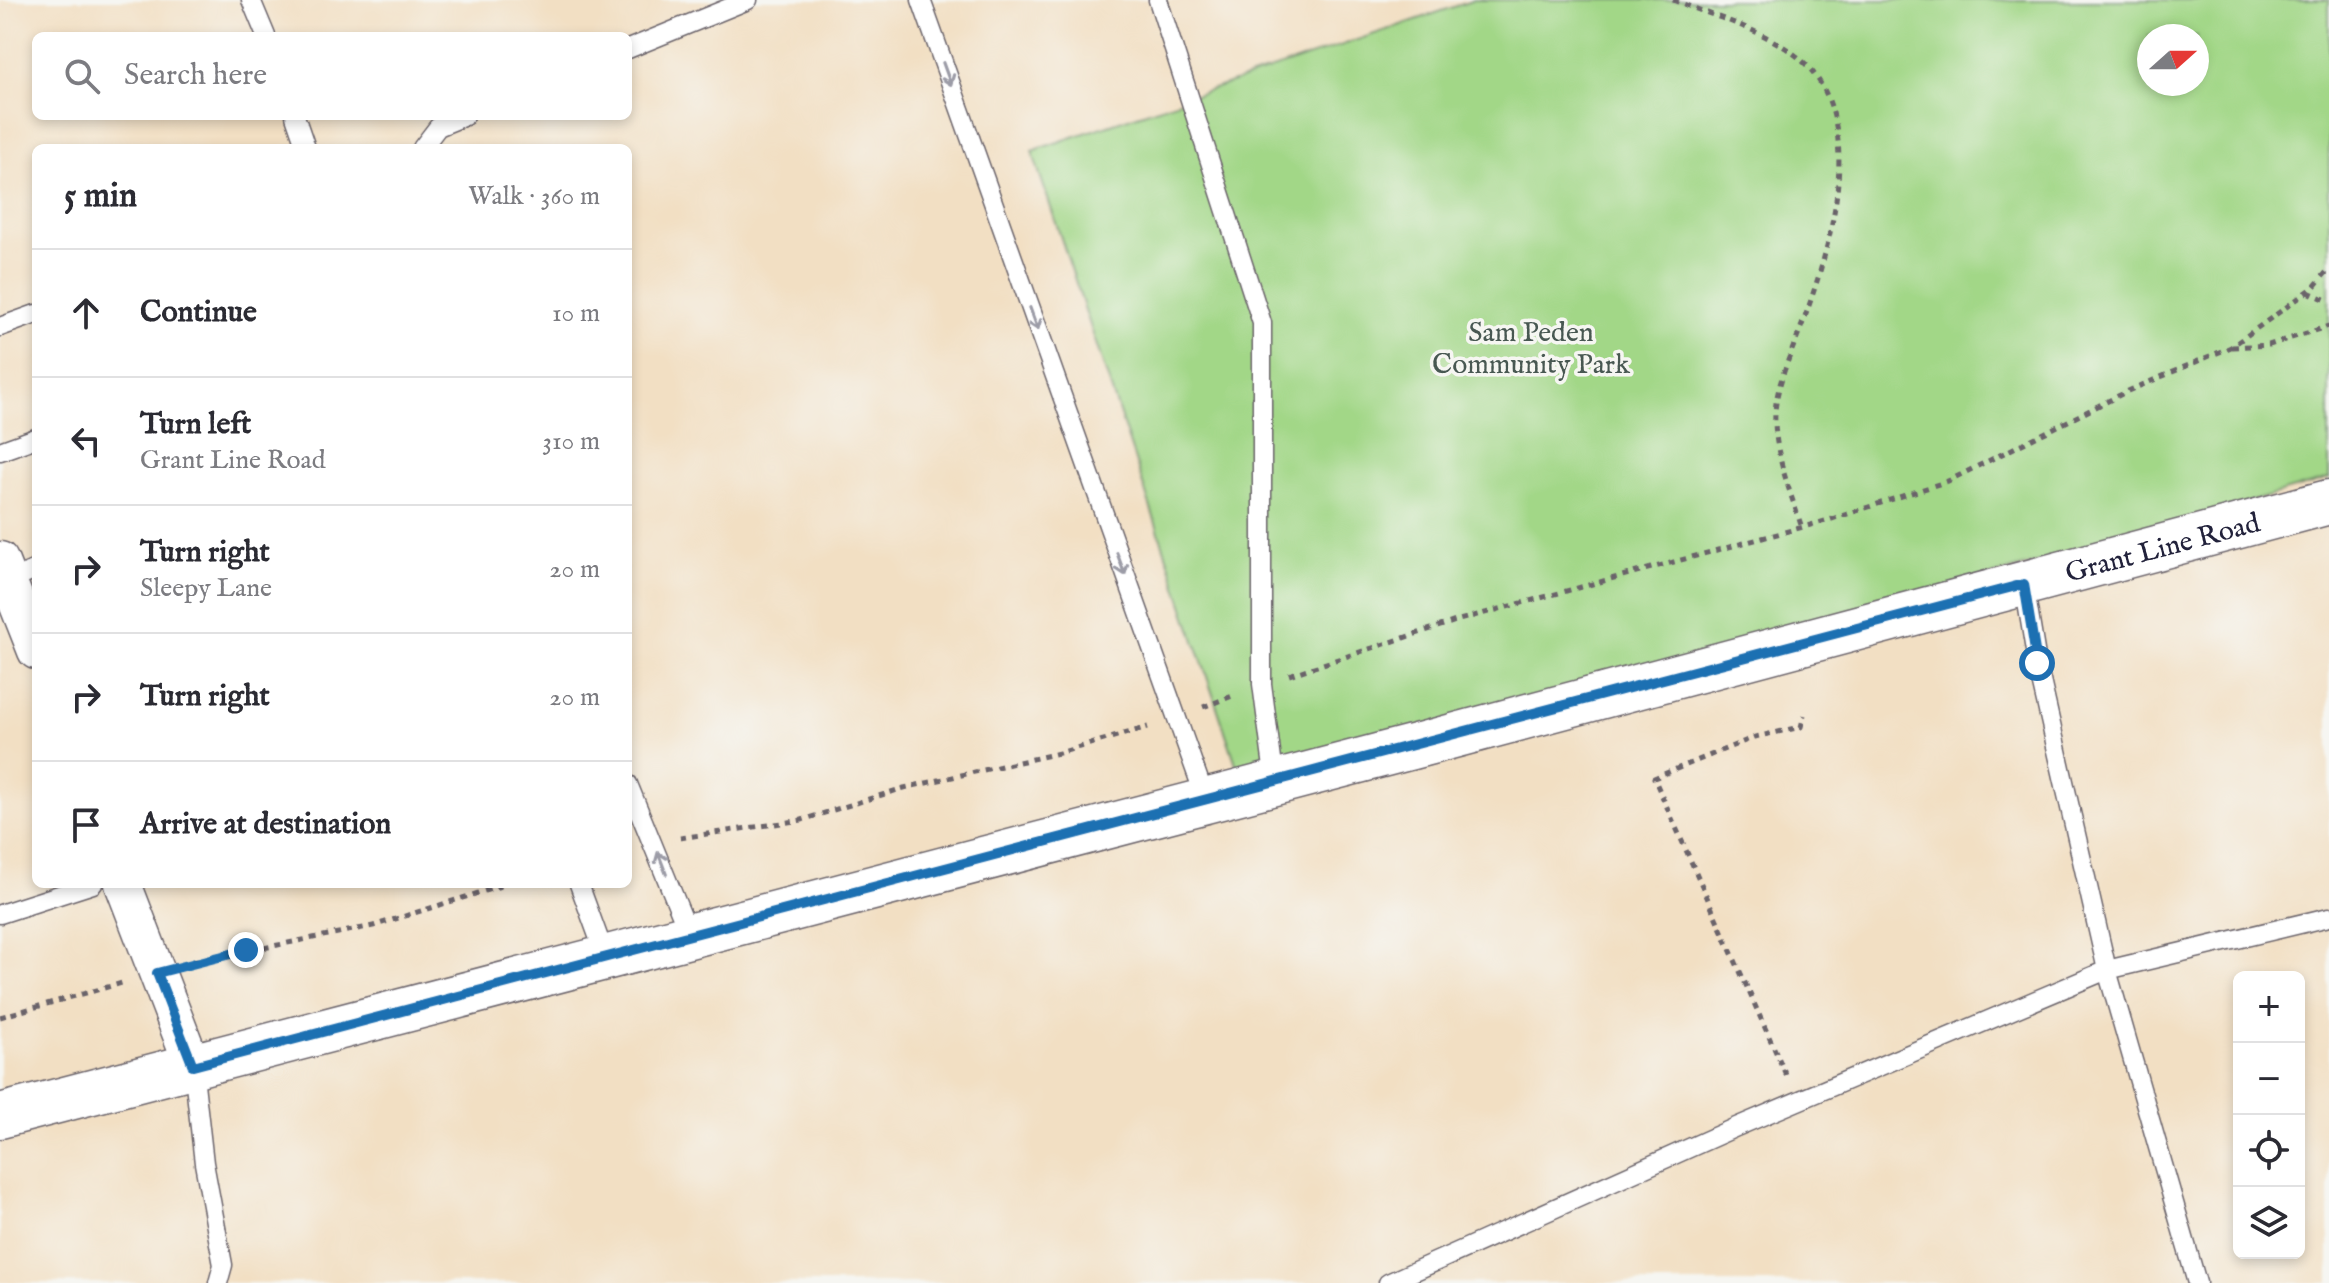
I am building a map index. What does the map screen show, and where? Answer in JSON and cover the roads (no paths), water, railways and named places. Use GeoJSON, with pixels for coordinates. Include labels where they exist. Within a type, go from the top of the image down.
{"type":"FeatureCollection","features":[{"type":"Feature","properties":{"kind":"main road","name":"Grant Line Road"},"geometry":{"type":"LineString","coordinates":[[0,1116],[1275,783],[2329,502]]}},
{"type":"Feature","properties":{"kind":"street"},"geometry":{"type":"LineString","coordinates":[[11,573],[32,639]]}},
{"type":"Feature","properties":{"kind":"street"},"geometry":{"type":"LineString","coordinates":[[125,888],[193,1066]]}},
{"type":"Feature","properties":{"kind":"lane"},"geometry":{"type":"LineString","coordinates":[[251,0],[264,32]]}},
{"type":"Feature","properties":{"kind":"lane"},"geometry":{"type":"LineString","coordinates":[[632,47],[748,0]]}},
{"type":"Feature","properties":{"kind":"lane"},"geometry":{"type":"LineString","coordinates":[[921,0],[1206,801]]}},
{"type":"Feature","properties":{"kind":"lane"},"geometry":{"type":"LineString","coordinates":[[1158,0],[1262,323],[1262,684],[1275,783]]}},
{"type":"Feature","properties":{"kind":"lane"},"geometry":{"type":"LineString","coordinates":[[296,120],[305,144]]}},
{"type":"Feature","properties":{"kind":"lane"},"geometry":{"type":"LineString","coordinates":[[425,144],[438,127],[455,120]]}},
{"type":"Feature","properties":{"kind":"lane"},"geometry":{"type":"LineString","coordinates":[[0,327],[32,315]]}},
{"type":"Feature","properties":{"kind":"lane"},"geometry":{"type":"LineString","coordinates":[[0,451],[32,439]]}},
{"type":"Feature","properties":{"kind":"lane"},"geometry":{"type":"LineString","coordinates":[[2024,584],[2037,663],[2107,970],[2197,1283]]}},
{"type":"Feature","properties":{"kind":"lane"},"geometry":{"type":"LineString","coordinates":[[632,793],[690,936]]}},
{"type":"Feature","properties":{"kind":"lane"},"geometry":{"type":"LineString","coordinates":[[0,914],[81,888]]}},
{"type":"Feature","properties":{"kind":"lane"},"geometry":{"type":"LineString","coordinates":[[580,888],[606,958]]}},
{"type":"Feature","properties":{"kind":"lane"},"geometry":{"type":"LineString","coordinates":[[1388,1283],[1798,1101],[2107,970],[2329,917]]}},
{"type":"Feature","properties":{"kind":"lane"},"geometry":{"type":"LineString","coordinates":[[193,1066],[204,1163],[223,1265],[218,1283]]}},
{"type":"Feature","properties":{"kind":"park label","name":"Sam Peden Community Park"},"geometry":{"type":"Point","coordinates":[1531,347]}}]}
